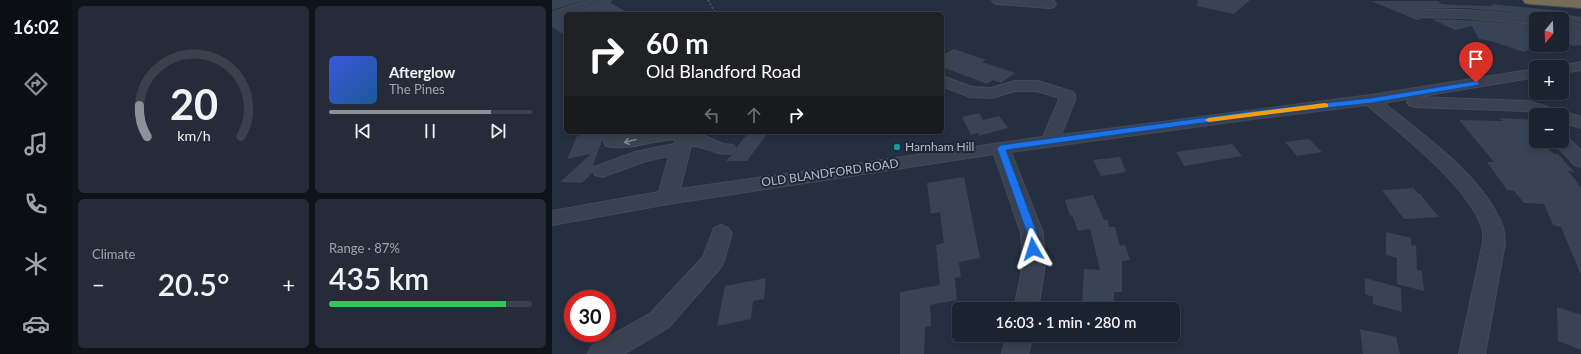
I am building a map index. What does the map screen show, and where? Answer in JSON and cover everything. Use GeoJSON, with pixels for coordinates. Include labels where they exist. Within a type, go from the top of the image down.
{"type":"FeatureCollection","features":[{"type":"Feature","properties":{"kind":"highway"},"geometry":{"type":"LineString","coordinates":[[1530,0],[1581,4]]}},
{"type":"Feature","properties":{"kind":"street"},"geometry":{"type":"LineString","coordinates":[[566,12],[606,0]]}},
{"type":"Feature","properties":{"kind":"street"},"geometry":{"type":"LineString","coordinates":[[998,0],[1050,4]]}},
{"type":"Feature","properties":{"kind":"street"},"geometry":{"type":"LineString","coordinates":[[552,16],[564,12]]}},
{"type":"Feature","properties":{"kind":"street"},"geometry":{"type":"LineString","coordinates":[[1424,14],[1484,20],[1529,20]]}},
{"type":"Feature","properties":{"kind":"street"},"geometry":{"type":"LineString","coordinates":[[1569,25],[1580,28]]}},
{"type":"Feature","properties":{"kind":"street"},"geometry":{"type":"LineString","coordinates":[[1569,68],[1581,66]]}},
{"type":"Feature","properties":{"kind":"street","name":"OLD BLANDFORD ROAD"},"geometry":{"type":"LineString","coordinates":[[552,218],[668,197],[1001,148],[1253,114],[1371,100],[1529,74]]}},
{"type":"Feature","properties":{"kind":"street"},"geometry":{"type":"LineString","coordinates":[[944,82],[970,92],[992,92],[1014,86],[1038,86],[1067,95],[1067,100],[1052,136],[1052,142]]}},
{"type":"Feature","properties":{"kind":"street"},"geometry":{"type":"LineString","coordinates":[[1371,100],[1528,106],[1534,108]]}},
{"type":"Feature","properties":{"kind":"street"},"geometry":{"type":"LineString","coordinates":[[1371,100],[1456,176],[1485,210],[1492,226],[1494,243],[1472,354]]}},
{"type":"Feature","properties":{"kind":"street"},"geometry":{"type":"LineString","coordinates":[[1569,119],[1581,123]]}},
{"type":"Feature","properties":{"kind":"street"},"geometry":{"type":"LineString","coordinates":[[616,134],[611,138],[612,142],[620,143],[653,134]]}},
{"type":"Feature","properties":{"kind":"street"},"geometry":{"type":"LineString","coordinates":[[662,134],[699,140],[720,149],[727,149]]}},
{"type":"Feature","properties":{"kind":"street"},"geometry":{"type":"LineString","coordinates":[[602,172],[684,138]]}},
{"type":"Feature","properties":{"kind":"street"},"geometry":{"type":"LineString","coordinates":[[668,197],[684,138]]}},
{"type":"Feature","properties":{"kind":"street"},"geometry":{"type":"LineString","coordinates":[[1001,148],[1032,233],[1034,265],[1027,302]]}},
{"type":"Feature","properties":{"kind":"street"},"geometry":{"type":"LineString","coordinates":[[1569,148],[1581,161]]}},
{"type":"Feature","properties":{"kind":"street"},"geometry":{"type":"LineString","coordinates":[[601,354],[660,320],[713,261],[721,233]]}},
{"type":"Feature","properties":{"kind":"street"},"geometry":{"type":"LineString","coordinates":[[1015,354],[1018,342]]}},
{"type":"Feature","properties":{"kind":"path"},"geometry":{"type":"LineString","coordinates":[[708,0],[715,12]]}},
{"type":"Feature","properties":{"kind":"building"},"geometry":{"type":"Polygon","coordinates":[[[552,0],[587,0],[552,10],[552,0]]]}},
{"type":"Feature","properties":{"kind":"building"},"geometry":{"type":"Polygon","coordinates":[[[1198,0],[1250,0],[1234,14],[1197,6],[1198,0]]]}},
{"type":"Feature","properties":{"kind":"building"},"geometry":{"type":"Polygon","coordinates":[[[1371,1],[1438,1],[1441,4],[1492,6],[1491,4],[1568,12],[1529,12],[1529,14],[1465,8],[1424,9],[1417,13],[1419,18],[1423,19],[1417,20],[1371,1]]]}},
{"type":"Feature","properties":{"kind":"building"},"geometry":{"type":"Polygon","coordinates":[[[611,3],[627,12],[583,12],[611,3]]]}},
{"type":"Feature","properties":{"kind":"building"},"geometry":{"type":"Polygon","coordinates":[[[1569,15],[1581,17],[1581,23],[1569,20],[1569,15]]]}},
{"type":"Feature","properties":{"kind":"building"},"geometry":{"type":"Polygon","coordinates":[[[564,18],[564,35],[552,27],[552,21],[564,18]]]}},
{"type":"Feature","properties":{"kind":"building"},"geometry":{"type":"Polygon","coordinates":[[[1432,19],[1529,25],[1529,50],[1524,52],[1491,41],[1479,39],[1472,26],[1455,30],[1432,19]]]}},
{"type":"Feature","properties":{"kind":"building"},"geometry":{"type":"Polygon","coordinates":[[[1569,31],[1581,34],[1581,45],[1573,46],[1569,44],[1569,31]]]}},
{"type":"Feature","properties":{"kind":"building"},"geometry":{"type":"Polygon","coordinates":[[[954,49],[986,60],[982,62],[1015,73],[1001,83],[993,80],[987,84],[944,68],[944,54],[954,49]]]}},
{"type":"Feature","properties":{"kind":"building"},"geometry":{"type":"Polygon","coordinates":[[[979,113],[983,120],[999,116],[1008,128],[979,136],[978,133],[971,135],[962,117],[979,113]]]}},
{"type":"Feature","properties":{"kind":"building"},"geometry":{"type":"Polygon","coordinates":[[[1499,118],[1529,120],[1529,148],[1549,149],[1554,154],[1558,154],[1574,172],[1568,171],[1581,187],[1581,275],[1561,227],[1553,225],[1544,204],[1524,203],[1514,191],[1507,190],[1487,162],[1494,162],[1459,120],[1503,121],[1499,118]]]}},
{"type":"Feature","properties":{"kind":"building"},"geometry":{"type":"Polygon","coordinates":[[[584,134],[604,134],[601,138],[602,141],[593,165],[595,165],[592,173],[582,183],[560,182],[591,154],[567,159],[577,136],[584,134]]]}},
{"type":"Feature","properties":{"kind":"building"},"geometry":{"type":"Polygon","coordinates":[[[747,134],[767,134],[747,161],[726,161],[731,155],[734,154],[737,147],[747,134]]]}},
{"type":"Feature","properties":{"kind":"building"},"geometry":{"type":"Polygon","coordinates":[[[1309,139],[1322,152],[1297,156],[1285,142],[1309,139]]]}},
{"type":"Feature","properties":{"kind":"building"},"geometry":{"type":"Polygon","coordinates":[[[1232,144],[1242,156],[1184,166],[1176,152],[1232,144]]]}},
{"type":"Feature","properties":{"kind":"building"},"geometry":{"type":"Polygon","coordinates":[[[1120,157],[1126,172],[1101,176],[1093,160],[1120,157]]]}},
{"type":"Feature","properties":{"kind":"building"},"geometry":{"type":"Polygon","coordinates":[[[964,177],[980,258],[959,262],[961,277],[955,278],[957,300],[930,305],[931,326],[925,327],[924,354],[900,354],[900,292],[940,285],[936,245],[944,243],[940,212],[931,214],[927,183],[964,177]]]}},
{"type":"Feature","properties":{"kind":"building"},"geometry":{"type":"Polygon","coordinates":[[[1414,188],[1439,217],[1404,219],[1382,190],[1414,188]]]}},
{"type":"Feature","properties":{"kind":"building"},"geometry":{"type":"Polygon","coordinates":[[[1093,195],[1104,220],[1107,219],[1109,227],[1115,227],[1120,246],[1125,245],[1130,260],[1122,261],[1122,292],[1114,292],[1114,302],[1082,302],[1084,269],[1100,270],[1090,229],[1078,231],[1072,215],[1070,216],[1065,200],[1093,195]]]}},
{"type":"Feature","properties":{"kind":"building"},"geometry":{"type":"Polygon","coordinates":[[[1386,232],[1411,238],[1411,245],[1416,246],[1417,270],[1422,271],[1424,291],[1397,284],[1397,258],[1386,255],[1386,232]]]}},
{"type":"Feature","properties":{"kind":"building"},"geometry":{"type":"Polygon","coordinates":[[[766,278],[764,299],[753,301],[751,319],[717,326],[725,286],[766,278]]]}},
{"type":"Feature","properties":{"kind":"building"},"geometry":{"type":"Polygon","coordinates":[[[1365,278],[1401,288],[1402,312],[1373,304],[1373,297],[1365,294],[1365,278]]]}},
{"type":"Feature","properties":{"kind":"building"},"geometry":{"type":"Polygon","coordinates":[[[1557,307],[1581,315],[1581,350],[1558,341],[1557,307]]]}},
{"type":"Feature","properties":{"kind":"building"},"geometry":{"type":"Polygon","coordinates":[[[1360,329],[1396,337],[1400,354],[1363,354],[1360,329]]]}},
{"type":"Feature","properties":{"kind":"slow traffic"},"geometry":{"type":"LineString","coordinates":[[1209,120],[1325,105]]}},
{"type":"Feature","properties":{"kind":"place","name":"Harnham Hill"},"geometry":{"type":"Point","coordinates":[897,147]}},
{"type":"Feature","properties":{"kind":"route"},"geometry":{"type":"LineString","coordinates":[[1033,249],[1032,233],[1001,148],[1253,114],[1371,100],[1476,83]]}}]}
